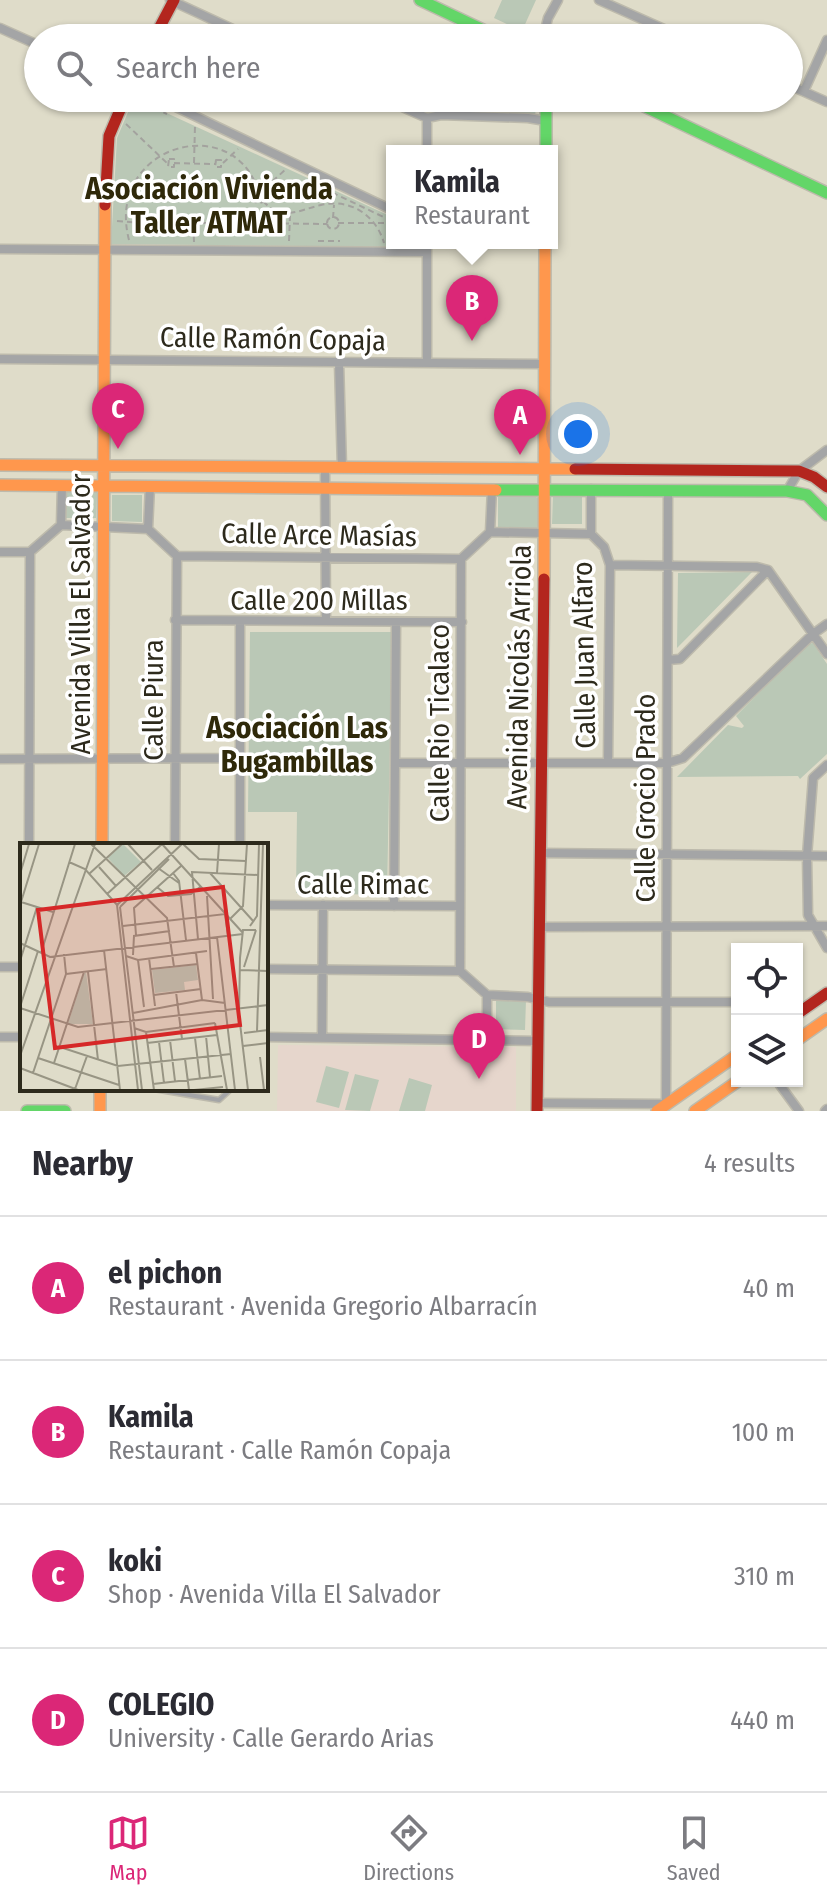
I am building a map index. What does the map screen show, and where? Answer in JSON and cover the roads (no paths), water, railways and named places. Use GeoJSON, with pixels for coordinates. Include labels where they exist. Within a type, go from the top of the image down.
{"type":"FeatureCollection","features":[{"type":"Feature","properties":{"kind":"street"},"geometry":{"type":"LineString","coordinates":[[161,24],[172,0],[223,24]]}},
{"type":"Feature","properties":{"kind":"street"},"geometry":{"type":"LineString","coordinates":[[420,0],[471,24]]}},
{"type":"Feature","properties":{"kind":"street"},"geometry":{"type":"LineString","coordinates":[[546,24],[558,0]]}},
{"type":"Feature","properties":{"kind":"street"},"geometry":{"type":"LineString","coordinates":[[599,0],[653,24]]}},
{"type":"Feature","properties":{"kind":"street"},"geometry":{"type":"LineString","coordinates":[[1,33],[24,40]]}},
{"type":"Feature","properties":{"kind":"street"},"geometry":{"type":"LineString","coordinates":[[827,40],[804,91],[827,102]]}},
{"type":"Feature","properties":{"kind":"street","name":"Avenida Villa El Salvador"},"geometry":{"type":"LineString","coordinates":[[102,843],[104,248],[109,136],[123,112]]}},
{"type":"Feature","properties":{"kind":"street"},"geometry":{"type":"LineString","coordinates":[[186,112],[386,207]]}},
{"type":"Feature","properties":{"kind":"street"},"geometry":{"type":"LineString","coordinates":[[414,112],[427,118],[441,115],[546,121]]}},
{"type":"Feature","properties":{"kind":"street"},"geometry":{"type":"LineString","coordinates":[[546,112],[546,145]]}},
{"type":"Feature","properties":{"kind":"street"},"geometry":{"type":"LineString","coordinates":[[656,112],[827,193]]}},
{"type":"Feature","properties":{"kind":"street"},"geometry":{"type":"LineString","coordinates":[[427,118],[427,145]]}},
{"type":"Feature","properties":{"kind":"street"},"geometry":{"type":"LineString","coordinates":[[0,249],[386,248]]}},
{"type":"Feature","properties":{"kind":"street"},"geometry":{"type":"LineString","coordinates":[[427,249],[427,363]]}},
{"type":"Feature","properties":{"kind":"street","name":"Avenida Nicolás Arriola"},"geometry":{"type":"LineString","coordinates":[[537,1107],[545,532],[545,249]]}},
{"type":"Feature","properties":{"kind":"street","name":"Calle Ramón Copaja"},"geometry":{"type":"LineString","coordinates":[[0,359],[545,364]]}},
{"type":"Feature","properties":{"kind":"street"},"geometry":{"type":"LineString","coordinates":[[339,363],[342,468]]}},
{"type":"Feature","properties":{"kind":"street"},"geometry":{"type":"LineString","coordinates":[[787,491],[799,471],[827,450]]}},
{"type":"Feature","properties":{"kind":"street"},"geometry":{"type":"LineString","coordinates":[[0,465],[799,471],[827,487]]}},
{"type":"Feature","properties":{"kind":"street"},"geometry":{"type":"LineString","coordinates":[[325,467],[326,621]]}},
{"type":"Feature","properties":{"kind":"street"},"geometry":{"type":"LineString","coordinates":[[0,485],[787,491],[807,495],[827,515]]}},
{"type":"Feature","properties":{"kind":"street"},"geometry":{"type":"LineString","coordinates":[[61,525],[62,485]]}},
{"type":"Feature","properties":{"kind":"street"},"geometry":{"type":"LineString","coordinates":[[148,529],[150,486]]}},
{"type":"Feature","properties":{"kind":"street"},"geometry":{"type":"LineString","coordinates":[[490,532],[492,489]]}},
{"type":"Feature","properties":{"kind":"street"},"geometry":{"type":"LineString","coordinates":[[461,559],[490,532],[591,534],[591,489]]}},
{"type":"Feature","properties":{"kind":"street","name":"Calle Grocio Prado"},"geometry":{"type":"LineString","coordinates":[[662,1108],[667,1001],[668,492]]}},
{"type":"Feature","properties":{"kind":"street"},"geometry":{"type":"LineString","coordinates":[[0,552],[30,552],[61,525],[148,529],[177,556]]}},
{"type":"Feature","properties":{"kind":"street","name":"Calle Juan Alfaro"},"geometry":{"type":"LineString","coordinates":[[591,534],[604,547],[610,565],[608,763]]}},
{"type":"Feature","properties":{"kind":"street"},"geometry":{"type":"LineString","coordinates":[[29,843],[30,552]]}},
{"type":"Feature","properties":{"kind":"street","name":"Calle Arce Masías"},"geometry":{"type":"LineString","coordinates":[[177,556],[461,559]]}},
{"type":"Feature","properties":{"kind":"street","name":"Calle Piura"},"geometry":{"type":"LineString","coordinates":[[175,843],[177,556]]}},
{"type":"Feature","properties":{"kind":"street","name":"Calle Rio Ticalaco"},"geometry":{"type":"LineString","coordinates":[[460,971],[461,559]]}},
{"type":"Feature","properties":{"kind":"street"},"geometry":{"type":"LineString","coordinates":[[610,565],[757,567],[768,570],[827,654]]}},
{"type":"Feature","properties":{"kind":"street"},"geometry":{"type":"LineString","coordinates":[[668,660],[680,659],[768,570]]}},
{"type":"Feature","properties":{"kind":"street","name":"Calle 200 Millas"},"geometry":{"type":"LineString","coordinates":[[175,620],[462,622]]}},
{"type":"Feature","properties":{"kind":"street"},"geometry":{"type":"LineString","coordinates":[[240,622],[240,843]]}},
{"type":"Feature","properties":{"kind":"street"},"geometry":{"type":"LineString","coordinates":[[394,906],[396,623]]}},
{"type":"Feature","properties":{"kind":"street"},"geometry":{"type":"LineString","coordinates":[[395,763],[667,763],[683,758],[827,624]]}},
{"type":"Feature","properties":{"kind":"street"},"geometry":{"type":"LineString","coordinates":[[0,759],[240,758]]}},
{"type":"Feature","properties":{"kind":"street"},"geometry":{"type":"LineString","coordinates":[[827,765],[813,778],[807,856],[808,915],[812,927],[827,948]]}},
{"type":"Feature","properties":{"kind":"street"},"geometry":{"type":"LineString","coordinates":[[540,853],[827,856]]}},
{"type":"Feature","properties":{"kind":"street","name":"Calle Rimac"},"geometry":{"type":"LineString","coordinates":[[268,905],[459,906]]}},
{"type":"Feature","properties":{"kind":"street"},"geometry":{"type":"LineString","coordinates":[[322,1037],[323,905]]}},
{"type":"Feature","properties":{"kind":"street"},"geometry":{"type":"LineString","coordinates":[[539,927],[827,926]]}},
{"type":"Feature","properties":{"kind":"street"},"geometry":{"type":"LineString","coordinates":[[268,969],[460,971],[487,995],[549,1002],[731,1002]]}},
{"type":"Feature","properties":{"kind":"street"},"geometry":{"type":"LineString","coordinates":[[803,1010],[827,993]]}},
{"type":"Feature","properties":{"kind":"street"},"geometry":{"type":"LineString","coordinates":[[487,995],[487,1040]]}},
{"type":"Feature","properties":{"kind":"street"},"geometry":{"type":"LineString","coordinates":[[803,1036],[827,1019]]}},
{"type":"Feature","properties":{"kind":"street"},"geometry":{"type":"LineString","coordinates":[[268,1037],[538,1041]]}},
{"type":"Feature","properties":{"kind":"street"},"geometry":{"type":"LineString","coordinates":[[537,1107],[662,1108],[731,1059]]}},
{"type":"Feature","properties":{"kind":"street"},"geometry":{"type":"LineString","coordinates":[[695,1111],[731,1086]]}},
{"type":"Feature","properties":{"kind":"street"},"geometry":{"type":"LineString","coordinates":[[781,1087],[799,1111]]}},
{"type":"Feature","properties":{"kind":"street"},"geometry":{"type":"LineString","coordinates":[[27,1111],[65,1111]]}},
{"type":"Feature","properties":{"kind":"lane"},"geometry":{"type":"LineString","coordinates":[[166,1091],[219,1100],[229,1091]]}},
{"type":"Feature","properties":{"kind":"place","name":"Kamila"},"geometry":{"type":"Point","coordinates":[472,341]}},
{"type":"Feature","properties":{"kind":"place","name":"koki"},"geometry":{"type":"Point","coordinates":[118,449]}},
{"type":"Feature","properties":{"kind":"place","name":"el pichon"},"geometry":{"type":"Point","coordinates":[520,455]}},
{"type":"Feature","properties":{"kind":"place","name":"COLEGIO"},"geometry":{"type":"Point","coordinates":[479,1079]}},
{"type":"Feature","properties":{"kind":"district","name":"Asociación Vivienda Taller ATMAT"},"geometry":{"type":"Point","coordinates":[209,206]}},
{"type":"Feature","properties":{"kind":"district","name":"Asociación Las Bugambillas"},"geometry":{"type":"Point","coordinates":[297,745]}}]}
